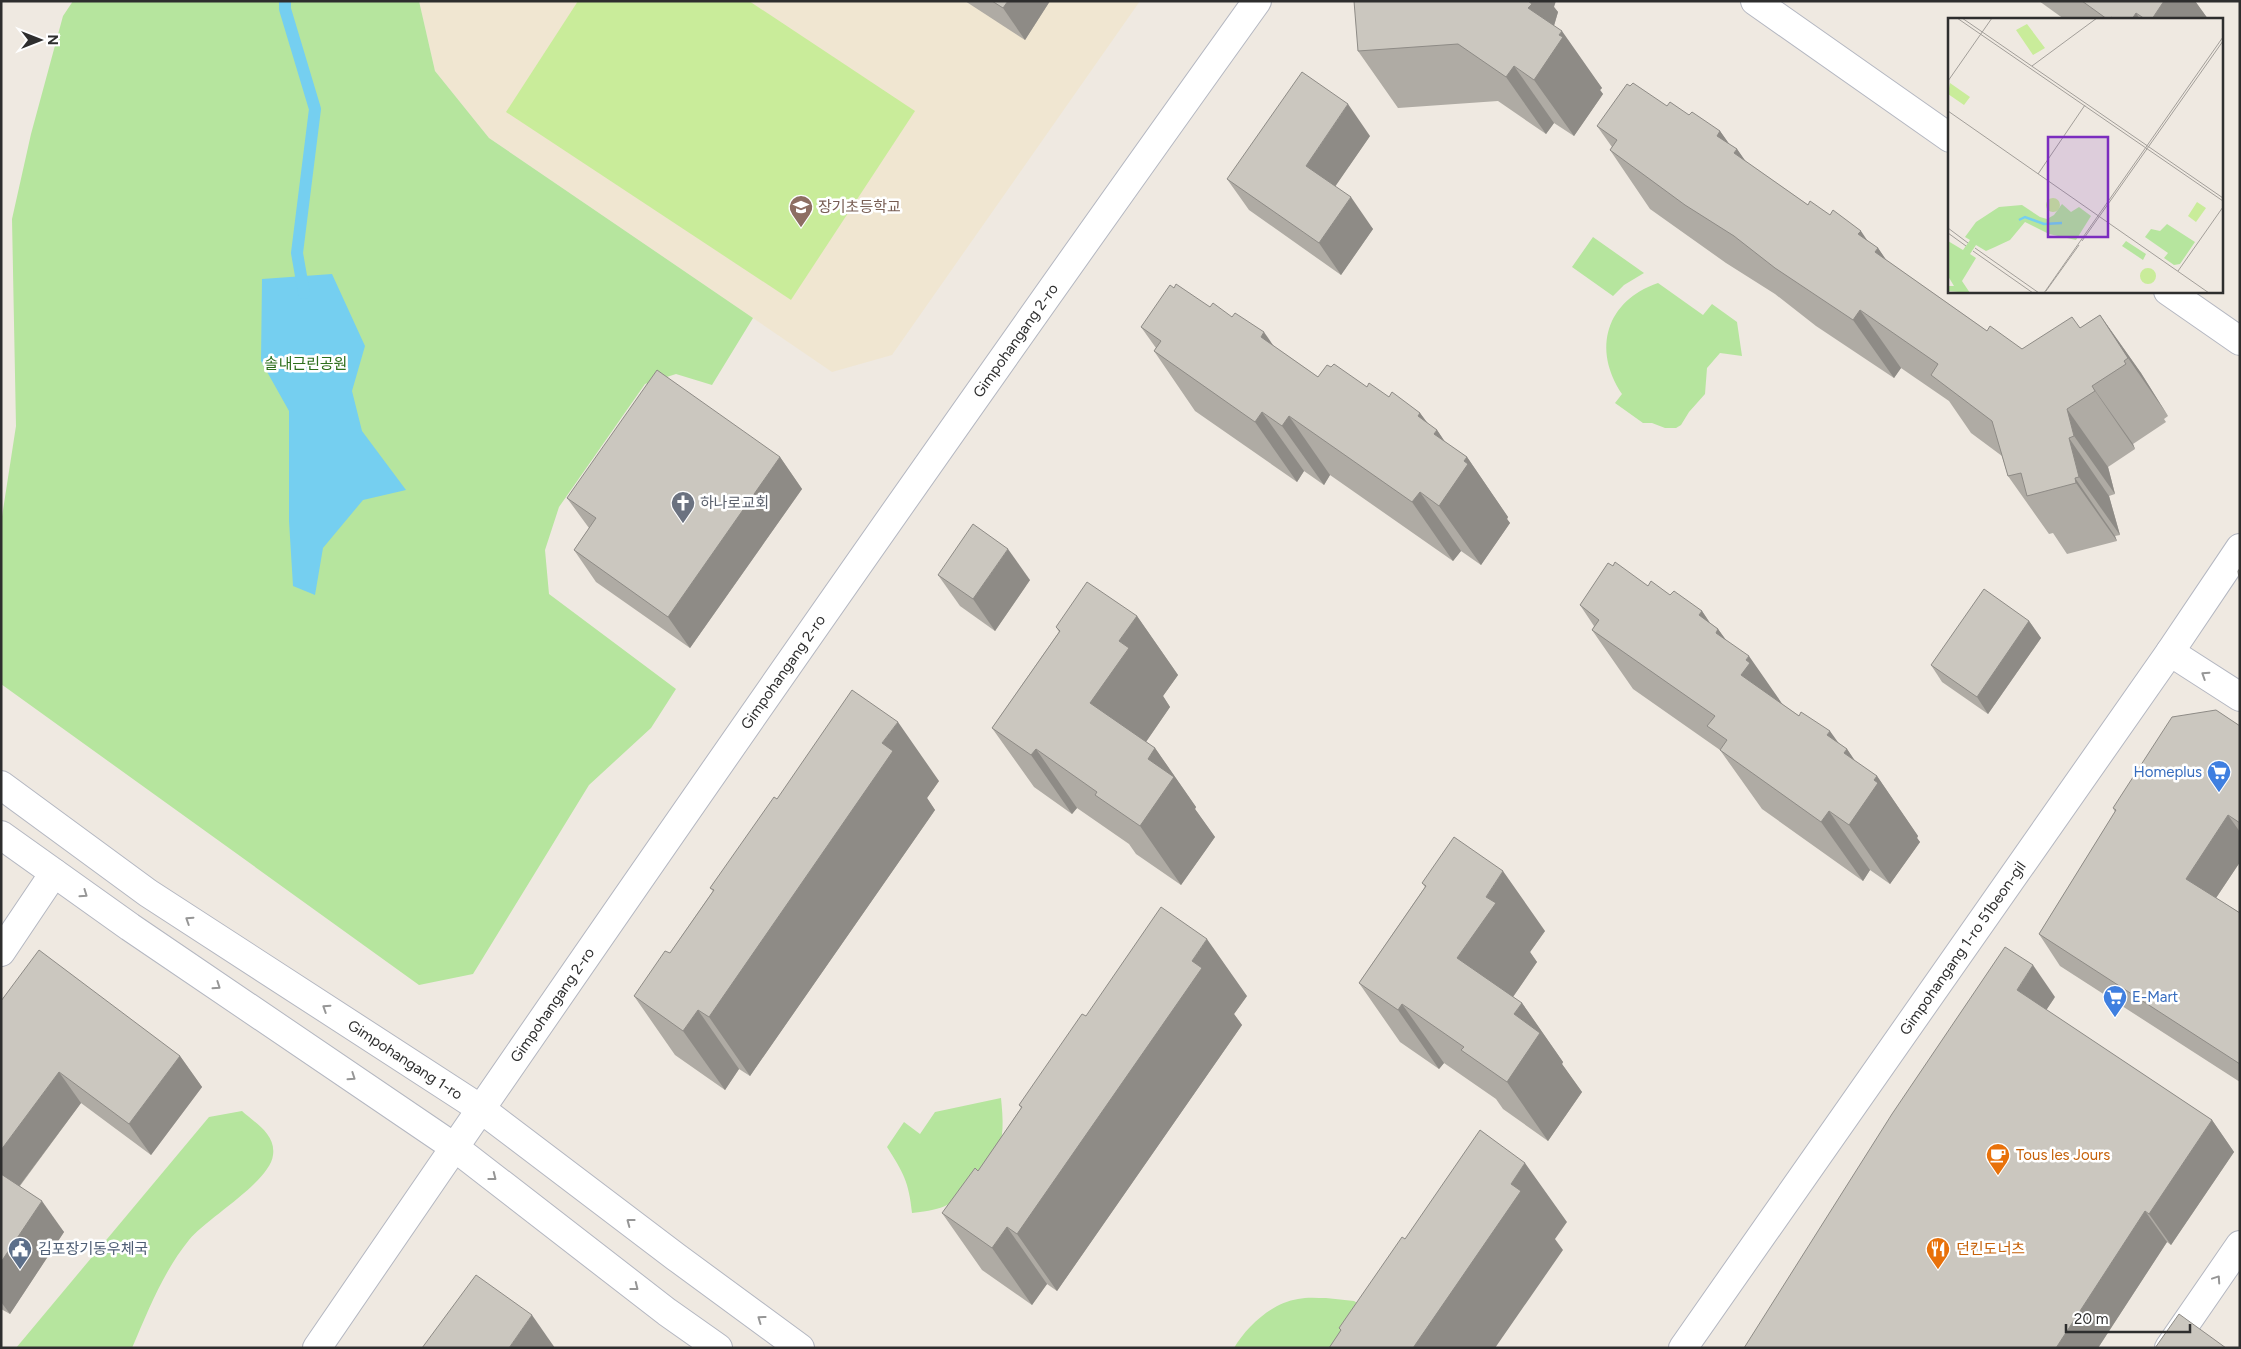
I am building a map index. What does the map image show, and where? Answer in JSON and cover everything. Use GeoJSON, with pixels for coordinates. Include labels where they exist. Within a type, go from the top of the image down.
{"type":"FeatureCollection","features":[{"type":"Feature","properties":{"kind":"street","name":"Gimpohangang 2-ro"},"geometry":{"type":"LineString","coordinates":[[317,1348],[454,1147],[1062,273],[1257,1]]}},
{"type":"Feature","properties":{"kind":"street"},"geometry":{"type":"LineString","coordinates":[[1755,1],[1948,137]]}},
{"type":"Feature","properties":{"kind":"street"},"geometry":{"type":"LineString","coordinates":[[2169,292],[2240,341]]}},
{"type":"Feature","properties":{"kind":"street","name":"Gimpohangang 1-ro 51beon-gil"},"geometry":{"type":"LineString","coordinates":[[1684,1348],[2170,652],[2240,548]]}},
{"type":"Feature","properties":{"kind":"street"},"geometry":{"type":"LineString","coordinates":[[2170,652],[2240,697]]}},
{"type":"Feature","properties":{"kind":"street","name":"Gimpohangang 1-ro"},"geometry":{"type":"LineString","coordinates":[[1,785],[148,893],[481,1109],[676,1257],[800,1348]]}},
{"type":"Feature","properties":{"kind":"street"},"geometry":{"type":"LineString","coordinates":[[1,835],[130,927],[454,1147],[667,1312],[718,1348]]}},
{"type":"Feature","properties":{"kind":"street"},"geometry":{"type":"LineString","coordinates":[[1,952],[54,873]]}},
{"type":"Feature","properties":{"kind":"street"},"geometry":{"type":"LineString","coordinates":[[2169,1348],[2240,1245]]}},
{"type":"Feature","properties":{"kind":"shaded area","name":"장기초등학교"},"geometry":{"type":"Polygon","coordinates":[[[419,1],[1140,1],[892,355],[832,372],[489,138],[435,71],[419,1]]]}},
{"type":"Feature","properties":{"kind":"green space","name":"솔내근린공원"},"geometry":{"type":"Polygon","coordinates":[[[73,1],[419,1],[435,71],[489,138],[753,318],[712,385],[676,374],[645,384],[559,507],[545,550],[549,594],[676,689],[651,728],[589,785],[473,974],[419,985],[1,684],[1,523],[16,426],[12,219],[31,134],[63,16],[73,1]]]}},
{"type":"Feature","properties":{"kind":"green space"},"geometry":{"type":"Polygon","coordinates":[[[578,1],[749,1],[915,111],[791,300],[506,112],[578,1]]]}},
{"type":"Feature","properties":{"kind":"green space"},"geometry":{"type":"Polygon","coordinates":[[[1593,237],[1644,273],[1624,285],[1613,296],[1572,267],[1593,237]]]}},
{"type":"Feature","properties":{"kind":"green space"},"geometry":{"type":"Polygon","coordinates":[[[1658,283],[1703,315],[1712,304],[1737,322],[1742,356],[1720,353],[1707,368],[1705,394],[1689,412],[1681,425],[1676,428],[1665,428],[1652,423],[1643,423],[1615,403],[1622,394],[1613,377],[1606,344],[1609,328],[1616,314],[1626,302],[1640,291],[1658,283]]]}},
{"type":"Feature","properties":{"kind":"green space"},"geometry":{"type":"Polygon","coordinates":[[[1001,1098],[1002,1136],[998,1151],[991,1164],[959,1196],[947,1205],[933,1210],[912,1213],[909,1193],[904,1178],[887,1147],[904,1122],[920,1134],[935,1112],[1001,1098]]]}},
{"type":"Feature","properties":{"kind":"green space"},"geometry":{"type":"Polygon","coordinates":[[[242,1111],[264,1130],[271,1141],[273,1155],[269,1166],[250,1188],[189,1240],[164,1278],[132,1348],[16,1348],[209,1117],[242,1111]]]}},
{"type":"Feature","properties":{"kind":"green space"},"geometry":{"type":"Polygon","coordinates":[[[1301,1298],[1354,1301],[1387,1321],[1367,1348],[1234,1348],[1253,1324],[1279,1305],[1301,1298]]]}},
{"type":"Feature","properties":{"kind":"water"},"geometry":{"type":"Polygon","coordinates":[[[332,274],[365,346],[352,391],[362,431],[406,490],[363,500],[323,548],[315,595],[293,586],[289,521],[289,411],[261,361],[262,279],[332,274]]]}},
{"type":"Feature","properties":{"kind":"building"},"geometry":{"type":"Polygon","coordinates":[[[992,1],[1008,1],[1003,8],[992,1]]]}},
{"type":"Feature","properties":{"kind":"building"},"geometry":{"type":"Polygon","coordinates":[[[1354,1],[1528,1],[1532,4],[1528,8],[1562,31],[1559,35],[1563,37],[1534,80],[1514,66],[1506,77],[1458,44],[1358,51],[1354,1]]]}},
{"type":"Feature","properties":{"kind":"building"},"geometry":{"type":"Polygon","coordinates":[[[2082,1],[2164,1],[2153,18],[2144,18],[2136,13],[2133,18],[2106,18],[2082,1]]]}},
{"type":"Feature","properties":{"kind":"building"},"geometry":{"type":"Polygon","coordinates":[[[1302,72],[1348,104],[1306,166],[1351,197],[1319,243],[1227,179],[1302,72]]]}},
{"type":"Feature","properties":{"kind":"building"},"geometry":{"type":"Polygon","coordinates":[[[1633,83],[1667,106],[1670,102],[1689,115],[1692,112],[1720,131],[1717,136],[1737,149],[1734,153],[1808,205],[1810,201],[1830,215],[1833,210],[1861,231],[1858,234],[1878,248],[1875,252],[1987,331],[1990,326],[2022,349],[2072,317],[2080,328],[2100,315],[2128,358],[2124,361],[2126,364],[2092,386],[2095,391],[2067,409],[2074,436],[2069,438],[2079,477],[2075,478],[2076,483],[2027,496],[2021,473],[2008,476],[1992,421],[1931,375],[1938,364],[1860,310],[1853,320],[1775,268],[1734,236],[1685,205],[1610,150],[1617,140],[1597,126],[1627,84],[1630,86],[1633,83]]]}},
{"type":"Feature","properties":{"kind":"building"},"geometry":{"type":"Polygon","coordinates":[[[1176,284],[1210,307],[1213,303],[1232,317],[1235,313],[1264,332],[1261,337],[1318,377],[1327,365],[1331,367],[1334,364],[1367,387],[1369,383],[1389,397],[1392,392],[1420,413],[1418,416],[1437,430],[1434,434],[1467,457],[1464,461],[1468,464],[1439,506],[1420,492],[1412,502],[1289,416],[1282,426],[1262,412],[1255,422],[1154,351],[1161,341],[1141,327],[1170,285],[1174,288],[1176,284]]]}},
{"type":"Feature","properties":{"kind":"building","name":"하나로교회"},"geometry":{"type":"Polygon","coordinates":[[[657,370],[780,457],[668,617],[574,550],[596,518],[567,498],[657,370]]]}},
{"type":"Feature","properties":{"kind":"building"},"geometry":{"type":"Polygon","coordinates":[[[973,524],[1008,549],[973,599],[938,575],[973,524]]]}},
{"type":"Feature","properties":{"kind":"building"},"geometry":{"type":"Polygon","coordinates":[[[1615,562],[1648,586],[1651,581],[1670,595],[1674,591],[1702,611],[1699,615],[1718,629],[1716,633],[1749,656],[1746,660],[1750,663],[1741,675],[1799,716],[1801,712],[1830,731],[1827,735],[1847,749],[1844,753],[1877,776],[1874,780],[1878,783],[1849,825],[1829,811],[1821,822],[1720,750],[1727,740],[1707,726],[1715,716],[1592,630],[1599,620],[1580,605],[1608,563],[1613,566],[1615,562]]]}},
{"type":"Feature","properties":{"kind":"building"},"geometry":{"type":"Polygon","coordinates":[[[2240,568],[2240,586],[2238,571],[2240,568]]]}},
{"type":"Feature","properties":{"kind":"building"},"geometry":{"type":"Polygon","coordinates":[[[1087,582],[1137,616],[1119,641],[1129,648],[1090,703],[1155,748],[1148,759],[1174,777],[1140,826],[1095,795],[1097,792],[1036,749],[1031,755],[992,728],[1060,631],[1056,627],[1087,582]]]}},
{"type":"Feature","properties":{"kind":"building"},"geometry":{"type":"Polygon","coordinates":[[[1984,589],[2029,621],[1977,697],[1931,665],[1984,589]]]}},
{"type":"Feature","properties":{"kind":"building"},"geometry":{"type":"Polygon","coordinates":[[[852,690],[898,722],[882,743],[893,751],[709,1017],[698,1010],[683,1031],[634,996],[665,951],[670,953],[714,890],[710,888],[774,797],[777,799],[852,690]]]}},
{"type":"Feature","properties":{"kind":"building"},"geometry":{"type":"Polygon","coordinates":[[[2216,710],[2240,726],[2240,823],[2228,815],[2186,879],[2240,913],[2240,1064],[2039,934],[2116,810],[2113,808],[2172,717],[2216,710]]]}},
{"type":"Feature","properties":{"kind":"building"},"geometry":{"type":"Polygon","coordinates":[[[1454,837],[1503,871],[1486,897],[1496,903],[1457,958],[1522,1003],[1514,1014],[1540,1033],[1507,1082],[1461,1050],[1464,1047],[1402,1004],[1398,1010],[1359,983],[1426,886],[1422,883],[1454,837]]]}},
{"type":"Feature","properties":{"kind":"building"},"geometry":{"type":"Polygon","coordinates":[[[1161,907],[1207,939],[1192,961],[1202,968],[1017,1234],[1007,1227],[992,1248],[942,1213],[975,1168],[978,1171],[1022,1107],[1019,1105],[1082,1014],[1086,1016],[1161,907]]]}},
{"type":"Feature","properties":{"kind":"building"},"geometry":{"type":"Polygon","coordinates":[[[2005,947],[2033,965],[2017,990],[2212,1120],[2149,1214],[2145,1211],[2056,1348],[1744,1348],[1892,1114],[2005,947]]]}},
{"type":"Feature","properties":{"kind":"building"},"geometry":{"type":"Polygon","coordinates":[[[39,950],[180,1056],[129,1124],[59,1072],[1,1150],[1,1001],[39,950]]]}},
{"type":"Feature","properties":{"kind":"building"},"geometry":{"type":"Polygon","coordinates":[[[1480,1130],[1525,1163],[1511,1184],[1521,1191],[1413,1348],[1329,1348],[1341,1330],[1339,1328],[1402,1237],[1405,1239],[1480,1130]]]}},
{"type":"Feature","properties":{"kind":"building"},"geometry":{"type":"Polygon","coordinates":[[[1,1174],[42,1201],[1,1262],[1,1174]]]}},
{"type":"Feature","properties":{"kind":"building"},"geometry":{"type":"Polygon","coordinates":[[[476,1275],[532,1315],[509,1348],[422,1348],[476,1275]]]}},
{"type":"Feature","properties":{"kind":"building"},"geometry":{"type":"Polygon","coordinates":[[[2179,1314],[2226,1348],[2155,1348],[2179,1314]]]}},
{"type":"Feature","properties":{"kind":"waterway"},"geometry":{"type":"LineString","coordinates":[[285,1],[285,9],[315,109],[297,253],[304,293]]}},
{"type":"Feature","properties":{"kind":"place","name":"장기초등학교"},"geometry":{"type":"Point","coordinates":[801,228]}},
{"type":"Feature","properties":{"kind":"place","name":"하나로교회"},"geometry":{"type":"Point","coordinates":[683,524]}},
{"type":"Feature","properties":{"kind":"place","name":"Homeplus"},"geometry":{"type":"Point","coordinates":[2219,793]}},
{"type":"Feature","properties":{"kind":"place","name":"E-Mart"},"geometry":{"type":"Point","coordinates":[2115,1018]}},
{"type":"Feature","properties":{"kind":"place","name":"Tous les Jours"},"geometry":{"type":"Point","coordinates":[1998,1176]}},
{"type":"Feature","properties":{"kind":"place","name":"김포장기동우체국"},"geometry":{"type":"Point","coordinates":[20,1270]}},
{"type":"Feature","properties":{"kind":"place","name":"던킨도너츠"},"geometry":{"type":"Point","coordinates":[1938,1270]}}]}
